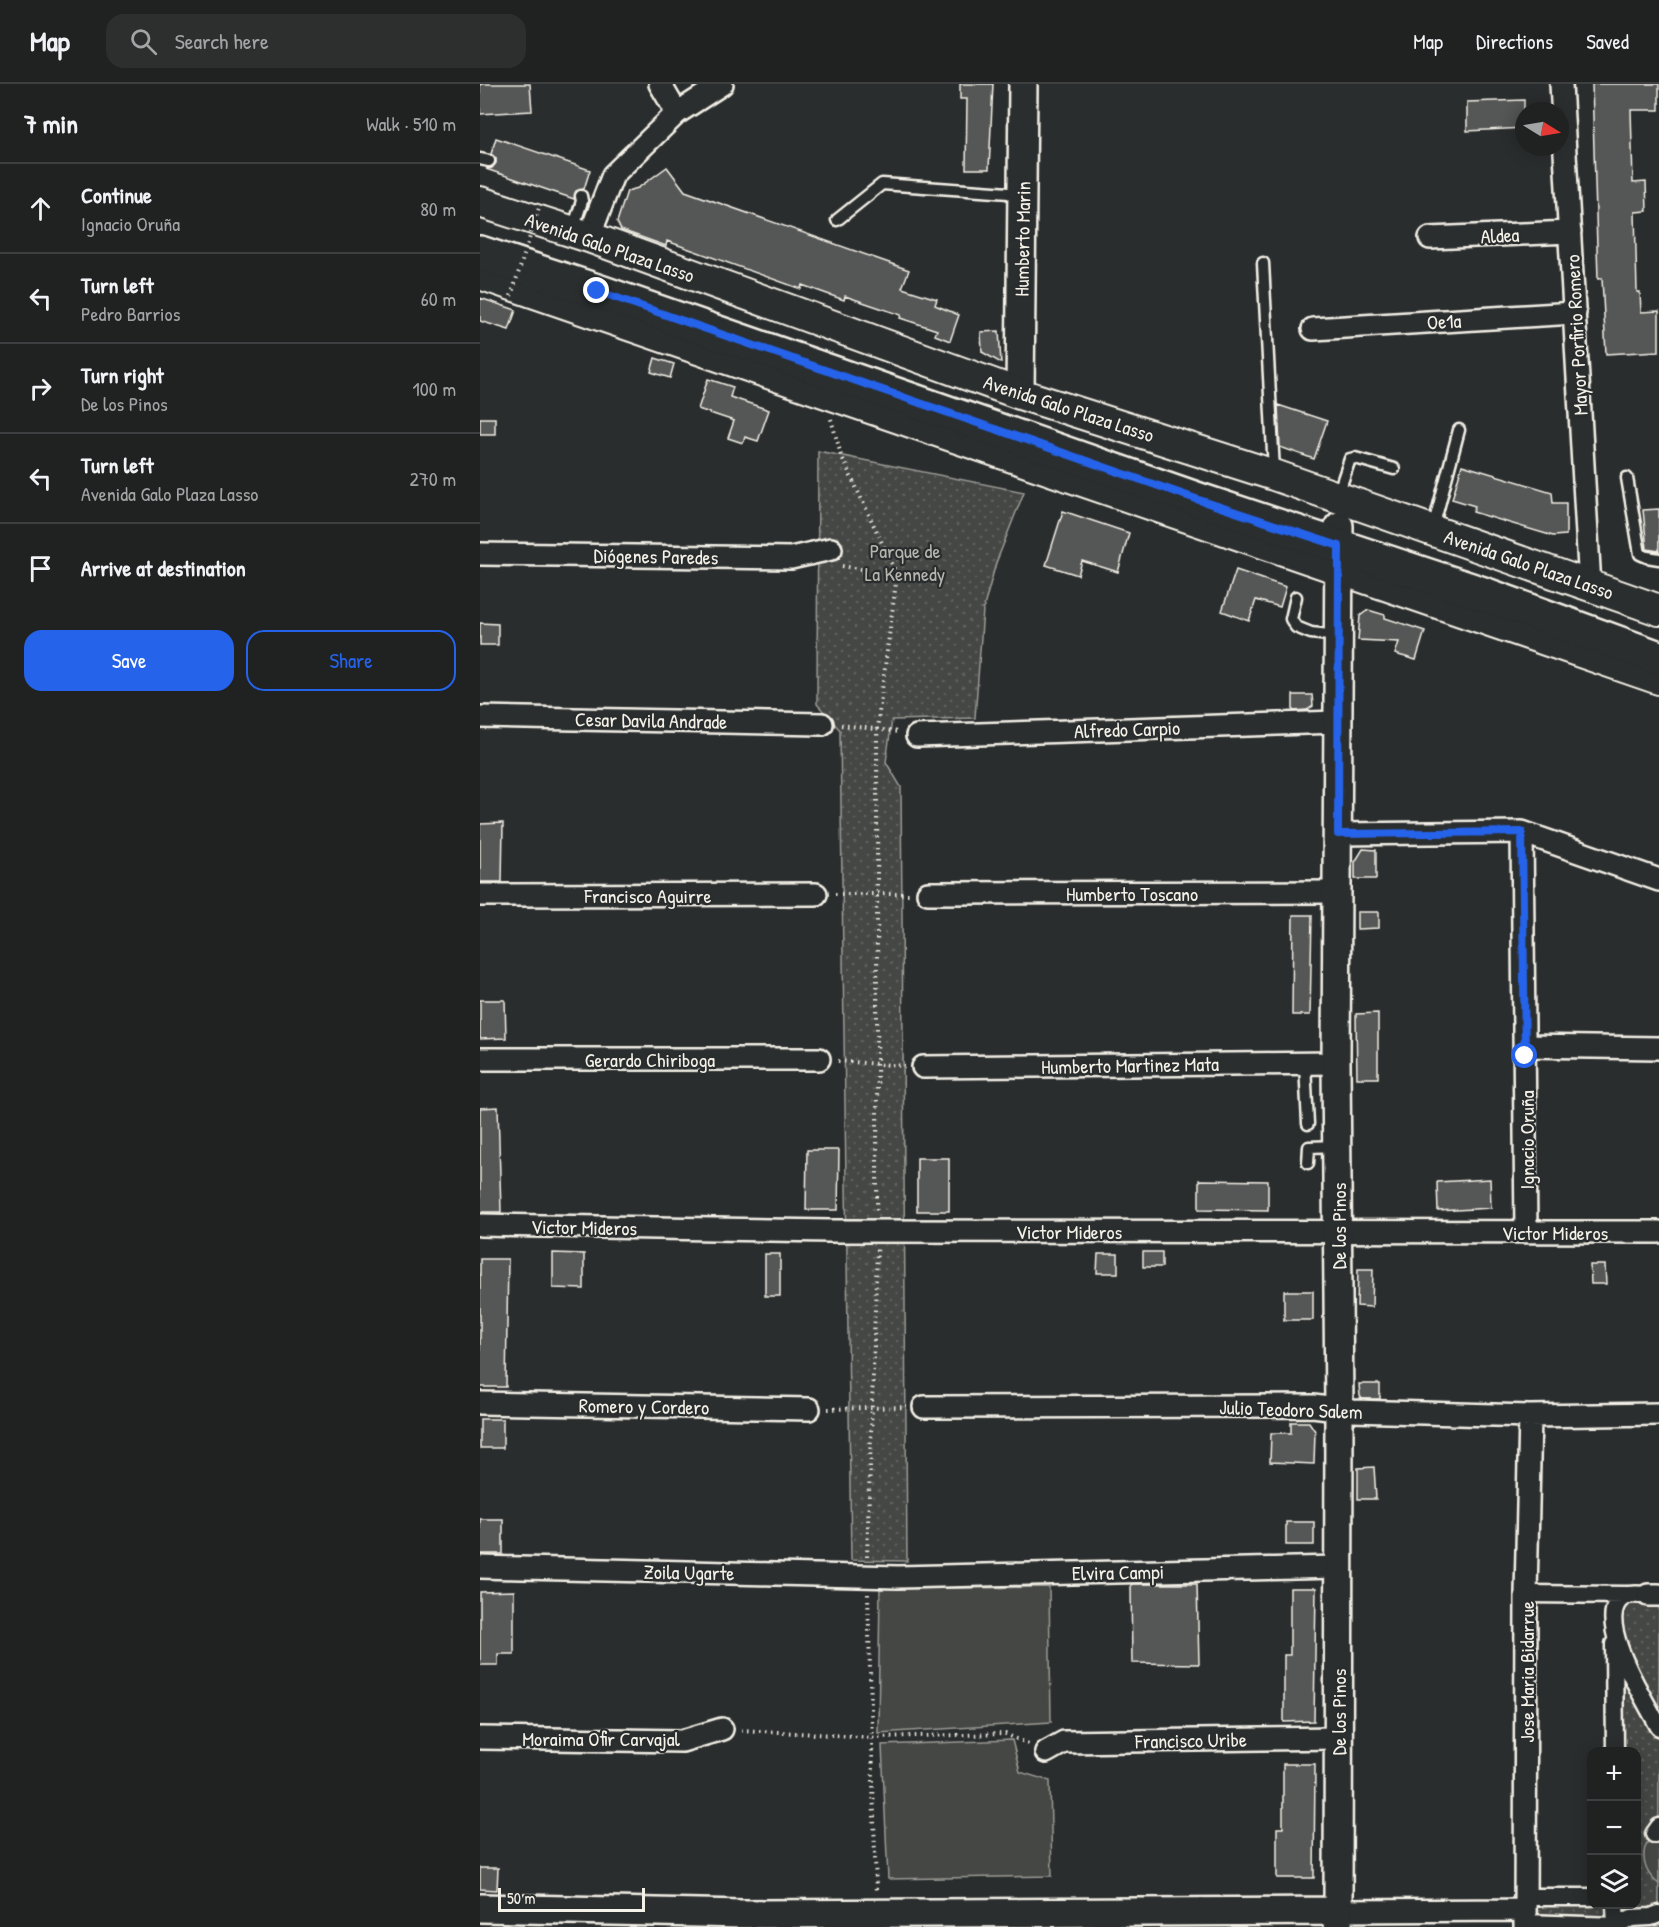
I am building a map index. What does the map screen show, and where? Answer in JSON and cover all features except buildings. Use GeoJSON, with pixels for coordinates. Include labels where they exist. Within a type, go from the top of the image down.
{"type":"FeatureCollection","features":[{"type":"Feature","properties":{"kind":"main road","name":"Avenida Galo Plaza Lasso"},"geometry":{"type":"LineString","coordinates":[[480,202],[580,235],[1020,394],[1274,475],[1339,535],[1432,531],[1659,610]]}},
{"type":"Feature","properties":{"kind":"main road","name":"Avenida Galo Plaza Lasso"},"geometry":{"type":"LineString","coordinates":[[480,230],[1339,535],[1490,596],[1659,658]]}},
{"type":"Feature","properties":{"kind":"main road","name":"Avenida Galo Plaza Lasso"},"geometry":{"type":"LineString","coordinates":[[480,253],[1339,535],[1659,636]]}},
{"type":"Feature","properties":{"kind":"main road","name":"Avenida Galo Plaza Lasso"},"geometry":{"type":"LineString","coordinates":[[480,274],[823,392],[1339,535],[1659,679]]}},
{"type":"Feature","properties":{"kind":"street"},"geometry":{"type":"LineString","coordinates":[[660,84],[677,113]]}},
{"type":"Feature","properties":{"kind":"street"},"geometry":{"type":"LineString","coordinates":[[580,235],[613,175],[677,113],[722,84]]}},
{"type":"Feature","properties":{"kind":"street","name":"Humberto Marin"},"geometry":{"type":"LineString","coordinates":[[1020,394],[1023,84]]}},
{"type":"Feature","properties":{"kind":"street","name":"Mayor Porfirio Romero"},"geometry":{"type":"LineString","coordinates":[[1562,84],[1590,586]]}},
{"type":"Feature","properties":{"kind":"street","name":"Aldea"},"geometry":{"type":"LineString","coordinates":[[1430,238],[1570,231]]}},
{"type":"Feature","properties":{"kind":"street","name":"Oe1a"},"geometry":{"type":"LineString","coordinates":[[1313,329],[1575,313]]}},
{"type":"Feature","properties":{"kind":"street","name":"De los Pinos"},"geometry":{"type":"LineString","coordinates":[[1338,1919],[1339,1409],[1336,1063],[1339,535]]}},
{"type":"Feature","properties":{"kind":"street","name":"Diógenes Paredes"},"geometry":{"type":"LineString","coordinates":[[480,554],[791,558],[831,549]]}},
{"type":"Feature","properties":{"kind":"street","name":"Cesar Davila Andrade"},"geometry":{"type":"LineString","coordinates":[[480,717],[822,724]]}},
{"type":"Feature","properties":{"kind":"street","name":"Alfredo Carpio"},"geometry":{"type":"LineString","coordinates":[[917,736],[1337,722]]}},
{"type":"Feature","properties":{"kind":"street"},"geometry":{"type":"LineString","coordinates":[[1338,834],[1522,832],[1659,880]]}},
{"type":"Feature","properties":{"kind":"street","name":"Ignacio Oruña"},"geometry":{"type":"LineString","coordinates":[[1522,832],[1526,1232]]}},
{"type":"Feature","properties":{"kind":"street","name":"Humberto Toscano"},"geometry":{"type":"LineString","coordinates":[[928,893],[1337,892]]}},
{"type":"Feature","properties":{"kind":"street","name":"Francisco Aguirre"},"geometry":{"type":"LineString","coordinates":[[480,895],[816,894]]}},
{"type":"Feature","properties":{"kind":"street"},"geometry":{"type":"LineString","coordinates":[[1525,1046],[1659,1048]]}},
{"type":"Feature","properties":{"kind":"street","name":"Gerardo Chiriboga"},"geometry":{"type":"LineString","coordinates":[[480,1059],[819,1059]]}},
{"type":"Feature","properties":{"kind":"street","name":"Humberto Martinez Mata"},"geometry":{"type":"LineString","coordinates":[[923,1067],[1336,1063]]}},
{"type":"Feature","properties":{"kind":"street","name":"Victor Mideros"},"geometry":{"type":"LineString","coordinates":[[480,1226],[877,1231],[1659,1232]]}},
{"type":"Feature","properties":{"kind":"street","name":"Romero y Cordero"},"geometry":{"type":"LineString","coordinates":[[480,1403],[809,1409]]}},
{"type":"Feature","properties":{"kind":"street","name":"Julio Teodoro Salem"},"geometry":{"type":"LineString","coordinates":[[924,1407],[1313,1406],[1530,1416],[1659,1414]]}},
{"type":"Feature","properties":{"kind":"street","name":"Jose Maria Bidarrue"},"geometry":{"type":"LineString","coordinates":[[1525,1914],[1526,1594],[1530,1416]]}},
{"type":"Feature","properties":{"kind":"street","name":"Zoila Ugarte"},"geometry":{"type":"LineString","coordinates":[[480,1567],[898,1577]]}},
{"type":"Feature","properties":{"kind":"street","name":"Elvira Campi"},"geometry":{"type":"LineString","coordinates":[[898,1577],[1338,1567]]}},
{"type":"Feature","properties":{"kind":"street"},"geometry":{"type":"LineString","coordinates":[[1526,1594],[1645,1595]]}},
{"type":"Feature","properties":{"kind":"street"},"geometry":{"type":"LineString","coordinates":[[1615,1747],[1615,1609],[1617,1603],[1645,1595]]}},
{"type":"Feature","properties":{"kind":"street"},"geometry":{"type":"LineString","coordinates":[[1614,1636],[1659,1727]]}},
{"type":"Feature","properties":{"kind":"street","name":"Moraima Ofir Carvajal"},"geometry":{"type":"LineString","coordinates":[[480,1738],[682,1741],[722,1729]]}},
{"type":"Feature","properties":{"kind":"street","name":"Francisco Uribe"},"geometry":{"type":"LineString","coordinates":[[1046,1752],[1064,1742],[1338,1738]]}},
{"type":"Feature","properties":{"kind":"street"},"geometry":{"type":"LineString","coordinates":[[1525,1914],[1587,1899]]}},
{"type":"Feature","properties":{"kind":"street"},"geometry":{"type":"LineString","coordinates":[[480,1908],[742,1920],[876,1913],[1338,1919],[1525,1914],[1616,1926],[1632,1918],[1656,1917]]}},
{"type":"Feature","properties":{"kind":"street"},"geometry":{"type":"LineString","coordinates":[[1615,1909],[1616,1926]]}},
{"type":"Feature","properties":{"kind":"lane"},"geometry":{"type":"LineString","coordinates":[[837,220],[882,184],[1023,194]]}},
{"type":"Feature","properties":{"kind":"lane"},"geometry":{"type":"LineString","coordinates":[[580,235],[579,216],[583,199],[581,196]]}},
{"type":"Feature","properties":{"kind":"lane"},"geometry":{"type":"LineString","coordinates":[[1263,263],[1274,475]]}},
{"type":"Feature","properties":{"kind":"lane"},"geometry":{"type":"LineString","coordinates":[[1432,531],[1459,430]]}},
{"type":"Feature","properties":{"kind":"lane"},"geometry":{"type":"LineString","coordinates":[[1339,535],[1350,459],[1355,458],[1394,469]]}},
{"type":"Feature","properties":{"kind":"lane"},"geometry":{"type":"LineString","coordinates":[[1627,478],[1640,554],[1659,559]]}},
{"type":"Feature","properties":{"kind":"lane"},"geometry":{"type":"LineString","coordinates":[[1296,597],[1291,619],[1296,627],[1311,633],[1339,636]]}},
{"type":"Feature","properties":{"kind":"lane"},"geometry":{"type":"LineString","coordinates":[[1305,1064],[1308,1124]]}},
{"type":"Feature","properties":{"kind":"lane"},"geometry":{"type":"LineString","coordinates":[[1308,1162],[1309,1147],[1337,1146]]}},
{"type":"Feature","properties":{"kind":"path"},"geometry":{"type":"LineString","coordinates":[[511,296],[538,208]]}},
{"type":"Feature","properties":{"kind":"path"},"geometry":{"type":"LineString","coordinates":[[823,392],[841,455],[897,575],[877,728],[877,1231],[867,1577],[876,1913]]}},
{"type":"Feature","properties":{"kind":"path"},"geometry":{"type":"LineString","coordinates":[[831,549],[840,566],[897,575]]}},
{"type":"Feature","properties":{"kind":"path"},"geometry":{"type":"LineString","coordinates":[[822,724],[877,728],[917,736]]}},
{"type":"Feature","properties":{"kind":"path"},"geometry":{"type":"LineString","coordinates":[[816,894],[928,893]]}},
{"type":"Feature","properties":{"kind":"path"},"geometry":{"type":"LineString","coordinates":[[819,1059],[923,1067]]}},
{"type":"Feature","properties":{"kind":"path"},"geometry":{"type":"LineString","coordinates":[[809,1409],[924,1407]]}},
{"type":"Feature","properties":{"kind":"path"},"geometry":{"type":"LineString","coordinates":[[722,1729],[872,1737],[1005,1734],[1046,1752]]}},
{"type":"Feature","properties":{"kind":"green space","name":"Parque de La Kennedy"},"geometry":{"type":"Polygon","coordinates":[[[818,451],[1024,492],[996,563],[983,610],[975,718],[892,720],[886,762],[901,787],[907,1561],[851,1560],[840,730],[817,704],[818,451]]]}},
{"type":"Feature","properties":{"kind":"green space"},"geometry":{"type":"Polygon","coordinates":[[[1049,1587],[1051,1722],[878,1733],[880,1589],[1049,1587]]]}},
{"type":"Feature","properties":{"kind":"green space"},"geometry":{"type":"Polygon","coordinates":[[[1659,1596],[1659,1927],[1525,1923],[1525,1897],[1587,1903],[1587,1909],[1641,1909],[1641,1747],[1616,1747],[1618,1604],[1659,1596]]]}},
{"type":"Feature","properties":{"kind":"green space"},"geometry":{"type":"Polygon","coordinates":[[[1012,1740],[1020,1772],[1050,1781],[1052,1876],[888,1879],[882,1745],[1012,1740]]]}},
{"type":"Feature","properties":{"kind":"green space"},"geometry":{"type":"Polygon","coordinates":[[[1659,1831],[1659,1884],[1648,1872],[1644,1858],[1647,1843],[1659,1831]]]}},
{"type":"Feature","properties":{"kind":"route"},"geometry":{"type":"LineString","coordinates":[[597,291],[1199,500],[1339,546],[1338,834],[1522,832],[1525,1056]]}}]}
